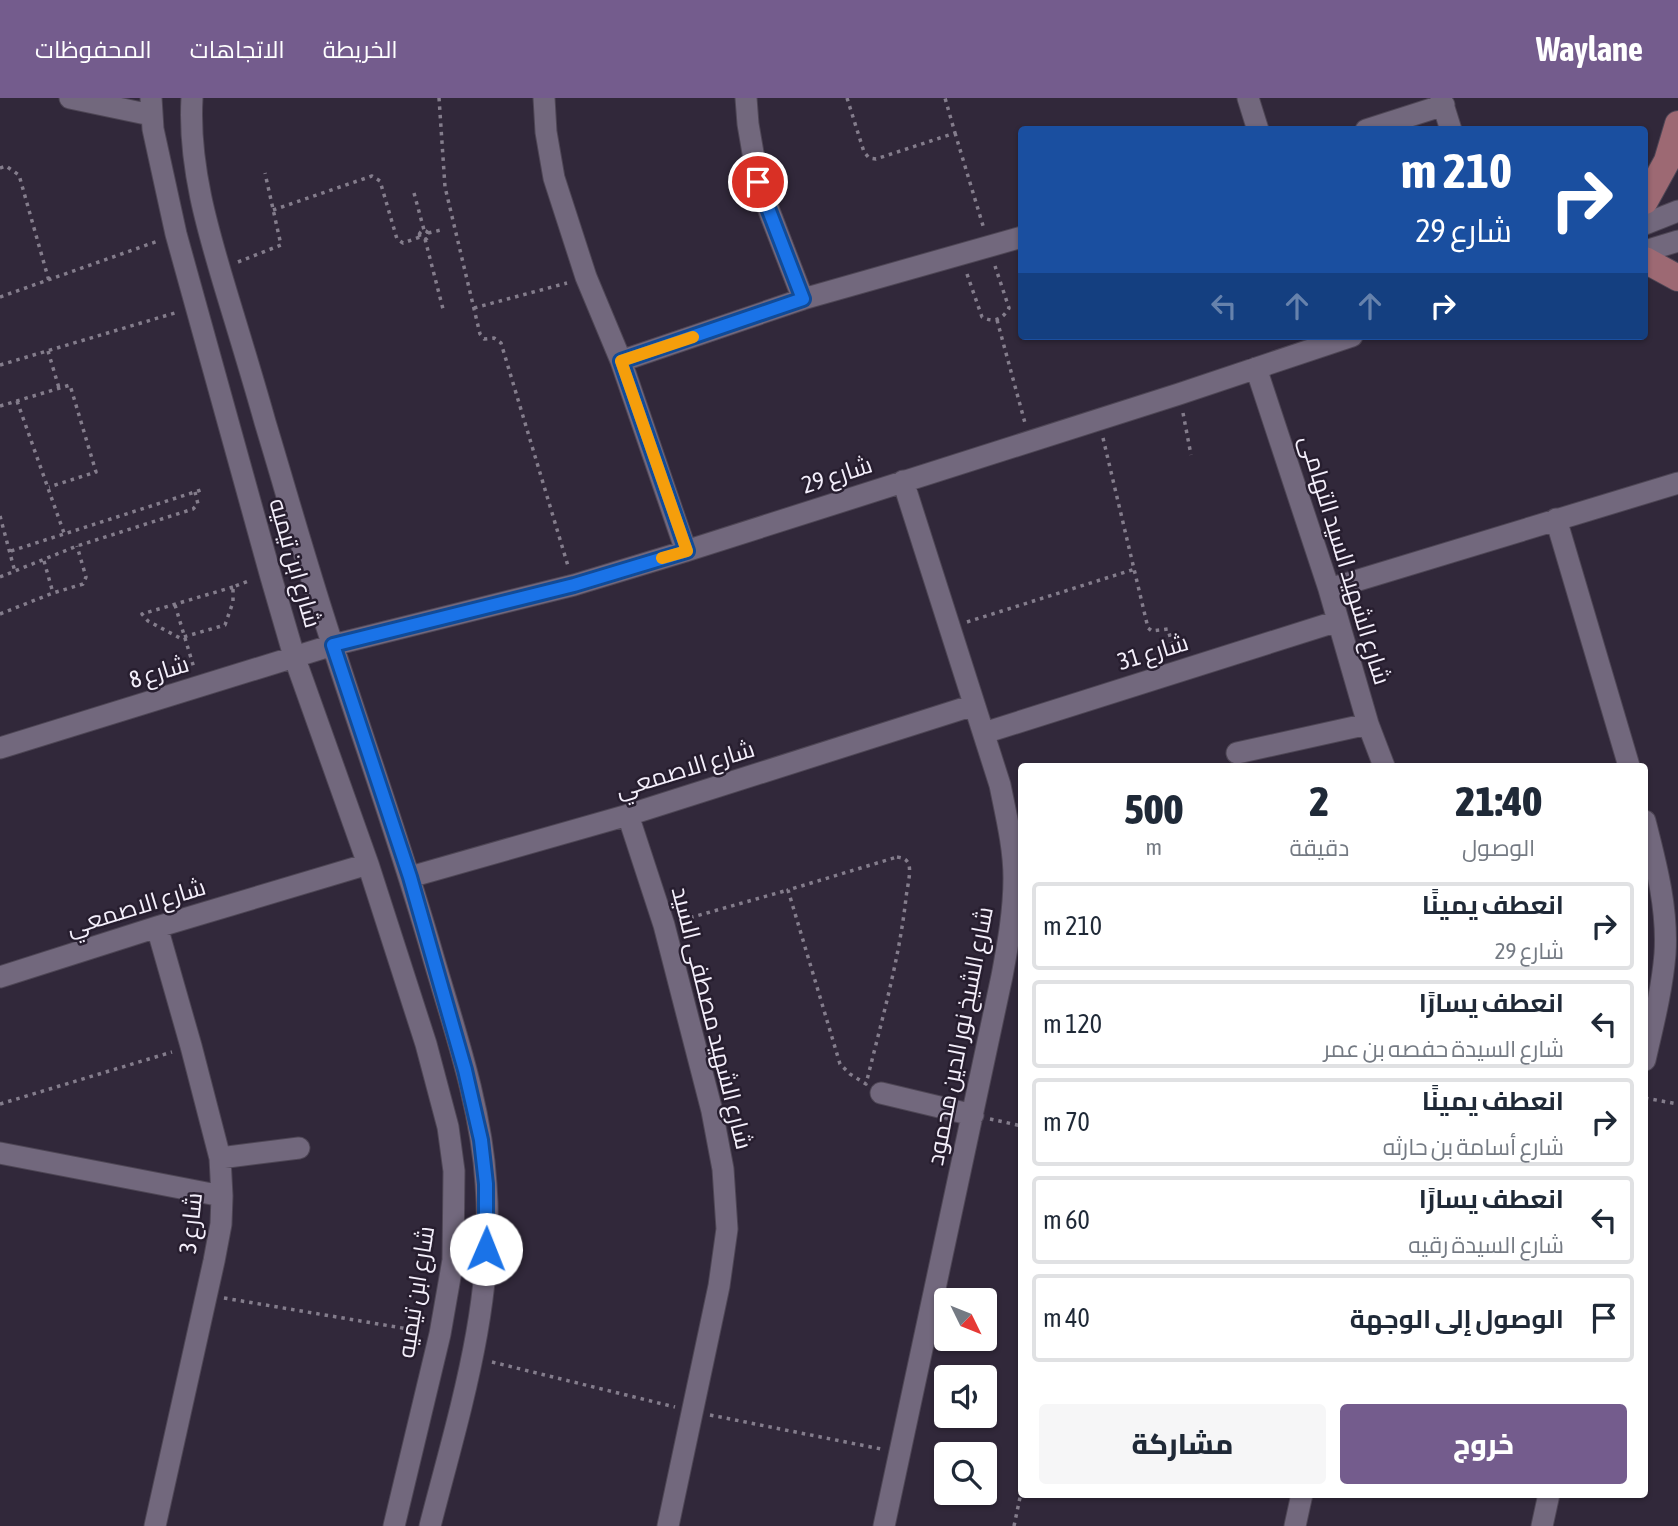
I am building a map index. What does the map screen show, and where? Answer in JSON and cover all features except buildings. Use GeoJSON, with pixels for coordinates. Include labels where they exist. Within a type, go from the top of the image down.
{"type":"FeatureCollection","features":[{"type":"Feature","properties":{"kind":"main road"},"geometry":{"type":"LineString","coordinates":[[1648,196],[1667,161],[1678,124]]}},
{"type":"Feature","properties":{"kind":"main road"},"geometry":{"type":"LineString","coordinates":[[1648,262],[1678,278]]}},
{"type":"Feature","properties":{"kind":"street"},"geometry":{"type":"LineString","coordinates":[[70,98],[152,114],[190,129]]}},
{"type":"Feature","properties":{"kind":"street","name":"شارع ابن تيميه"},"geometry":{"type":"LineString","coordinates":[[192,98],[192,152],[211,242],[333,645],[410,877],[470,1088],[485,1173],[486,1271],[482,1312],[430,1526]]}},
{"type":"Feature","properties":{"kind":"street"},"geometry":{"type":"LineString","coordinates":[[544,98],[545,132],[554,178],[586,277],[621,361],[687,551]]}},
{"type":"Feature","properties":{"kind":"street"},"geometry":{"type":"LineString","coordinates":[[746,98],[747,124],[758,182],[803,299]]}},
{"type":"Feature","properties":{"kind":"street"},"geometry":{"type":"LineString","coordinates":[[1248,98],[1257,126]]}},
{"type":"Feature","properties":{"kind":"street"},"geometry":{"type":"LineString","coordinates":[[1377,126],[1442,102],[1450,126]]}},
{"type":"Feature","properties":{"kind":"street","name":"شارع ابن تيميه"},"geometry":{"type":"LineString","coordinates":[[152,114],[176,234],[294,656],[368,864],[426,1044],[448,1127],[454,1171],[453,1260],[440,1334],[394,1526]]}},
{"type":"Feature","properties":{"kind":"street"},"geometry":{"type":"LineString","coordinates":[[1648,223],[1678,211]]}},
{"type":"Feature","properties":{"kind":"street"},"geometry":{"type":"LineString","coordinates":[[621,361],[803,299],[1018,238]]}},
{"type":"Feature","properties":{"kind":"street"},"geometry":{"type":"LineString","coordinates":[[1648,250],[1678,241]]}},
{"type":"Feature","properties":{"kind":"street","name":"شارع 29"},"geometry":{"type":"LineString","coordinates":[[333,645],[574,585],[687,551],[1180,394],[1340,340]]}},
{"type":"Feature","properties":{"kind":"street","name":"شارع الشهيد السيد التهامى"},"geometry":{"type":"LineString","coordinates":[[1256,368],[1329,589],[1368,724],[1383,763]]}},
{"type":"Feature","properties":{"kind":"street","name":"شارع الشيخ نور الدين محمود"},"geometry":{"type":"LineString","coordinates":[[884,1526],[1010,932],[1014,877],[1009,829],[1000,785],[903,481]]}},
{"type":"Feature","properties":{"kind":"street"},"geometry":{"type":"LineString","coordinates":[[1329,589],[1678,483]]}},
{"type":"Feature","properties":{"kind":"street"},"geometry":{"type":"LineString","coordinates":[[1556,519],[1628,763]]}},
{"type":"Feature","properties":{"kind":"street","name":"شارع 31"},"geometry":{"type":"LineString","coordinates":[[984,733],[1338,621]]}},
{"type":"Feature","properties":{"kind":"street","name":"شارع 8"},"geometry":{"type":"LineString","coordinates":[[0,748],[333,645]]}},
{"type":"Feature","properties":{"kind":"street","name":"شارع الاصمعي"},"geometry":{"type":"LineString","coordinates":[[410,877],[628,815],[974,705]]}},
{"type":"Feature","properties":{"kind":"street"},"geometry":{"type":"LineString","coordinates":[[1237,753],[1368,724]]}},
{"type":"Feature","properties":{"kind":"street","name":"شارع الشهيد مصطفى السيد"},"geometry":{"type":"LineString","coordinates":[[628,815],[664,925],[712,1111],[723,1169],[727,1229],[719,1286],[668,1526]]}},
{"type":"Feature","properties":{"kind":"street"},"geometry":{"type":"LineString","coordinates":[[1648,832],[1657,866],[1664,916],[1665,952],[1661,988],[1648,1046]]}},
{"type":"Feature","properties":{"kind":"street","name":"شارع الاصمعي"},"geometry":{"type":"LineString","coordinates":[[0,977],[368,864]]}},
{"type":"Feature","properties":{"kind":"street","name":"شارع 3"},"geometry":{"type":"LineString","coordinates":[[155,1526],[221,1224],[222,1195],[220,1158],[157,927]]}},
{"type":"Feature","properties":{"kind":"street"},"geometry":{"type":"LineString","coordinates":[[881,1093],[973,1115]]}},
{"type":"Feature","properties":{"kind":"street"},"geometry":{"type":"LineString","coordinates":[[220,1158],[299,1148]]}},
{"type":"Feature","properties":{"kind":"street"},"geometry":{"type":"LineString","coordinates":[[0,1153],[222,1195]]}},
{"type":"Feature","properties":{"kind":"street"},"geometry":{"type":"LineString","coordinates":[[1295,1526],[1301,1498]]}},
{"type":"Feature","properties":{"kind":"street"},"geometry":{"type":"LineString","coordinates":[[1542,1526],[1548,1498]]}},
{"type":"Feature","properties":{"kind":"path"},"geometry":{"type":"LineString","coordinates":[[439,98],[445,187],[480,334],[484,339],[494,338],[501,343],[574,585]]}},
{"type":"Feature","properties":{"kind":"path"},"geometry":{"type":"LineString","coordinates":[[847,98],[864,152],[869,158],[876,159],[956,133]]}},
{"type":"Feature","properties":{"kind":"path"},"geometry":{"type":"LineString","coordinates":[[945,98],[1009,308],[1004,316],[997,320],[982,317],[960,256]]}},
{"type":"Feature","properties":{"kind":"path"},"geometry":{"type":"LineString","coordinates":[[0,168],[6,166],[19,175],[48,281]]}},
{"type":"Feature","properties":{"kind":"path"},"geometry":{"type":"LineString","coordinates":[[220,269],[281,246],[265,173]]}},
{"type":"Feature","properties":{"kind":"path"},"geometry":{"type":"LineString","coordinates":[[273,210],[373,176],[380,181],[397,239],[403,243],[423,238],[426,232],[414,193]]}},
{"type":"Feature","properties":{"kind":"path"},"geometry":{"type":"LineString","coordinates":[[441,230],[421,232],[443,309]]}},
{"type":"Feature","properties":{"kind":"path"},"geometry":{"type":"LineString","coordinates":[[0,297],[176,234]]}},
{"type":"Feature","properties":{"kind":"path"},"geometry":{"type":"LineString","coordinates":[[474,308],[586,277]]}},
{"type":"Feature","properties":{"kind":"path"},"geometry":{"type":"LineString","coordinates":[[0,365],[197,307]]}},
{"type":"Feature","properties":{"kind":"path"},"geometry":{"type":"LineString","coordinates":[[997,320],[1030,440]]}},
{"type":"Feature","properties":{"kind":"path"},"geometry":{"type":"LineString","coordinates":[[48,351],[59,388]]}},
{"type":"Feature","properties":{"kind":"path"},"geometry":{"type":"LineString","coordinates":[[0,406],[69,385],[96,472],[49,487]]}},
{"type":"Feature","properties":{"kind":"path"},"geometry":{"type":"LineString","coordinates":[[1180,394],[1191,455]]}},
{"type":"Feature","properties":{"kind":"path"},"geometry":{"type":"LineString","coordinates":[[17,401],[64,533]]}},
{"type":"Feature","properties":{"kind":"path"},"geometry":{"type":"LineString","coordinates":[[1099,419],[1148,628],[1152,631],[1168,629],[1179,671]]}},
{"type":"Feature","properties":{"kind":"path"},"geometry":{"type":"LineString","coordinates":[[11,551],[201,490]]}},
{"type":"Feature","properties":{"kind":"path"},"geometry":{"type":"LineString","coordinates":[[0,577],[77,546],[193,509],[198,504],[195,492]]}},
{"type":"Feature","properties":{"kind":"path"},"geometry":{"type":"LineString","coordinates":[[0,516],[15,572]]}},
{"type":"Feature","properties":{"kind":"path"},"geometry":{"type":"LineString","coordinates":[[0,614],[83,584],[86,580],[77,546]]}},
{"type":"Feature","properties":{"kind":"path"},"geometry":{"type":"LineString","coordinates":[[44,560],[53,593]]}},
{"type":"Feature","properties":{"kind":"path"},"geometry":{"type":"LineString","coordinates":[[950,628],[1135,569]]}},
{"type":"Feature","properties":{"kind":"path"},"geometry":{"type":"LineString","coordinates":[[233,587],[233,602],[225,625],[185,637],[180,638],[148,621],[142,614],[233,587],[270,572]]}},
{"type":"Feature","properties":{"kind":"path"},"geometry":{"type":"LineString","coordinates":[[175,606],[200,687]]}},
{"type":"Feature","properties":{"kind":"path"},"geometry":{"type":"LineString","coordinates":[[664,925],[897,857],[903,858],[908,862],[905,908],[895,963],[866,1084],[841,1064],[788,890]]}},
{"type":"Feature","properties":{"kind":"path"},"geometry":{"type":"LineString","coordinates":[[0,1104],[191,1046]]}},
{"type":"Feature","properties":{"kind":"path"},"geometry":{"type":"LineString","coordinates":[[1648,1099],[1678,1104]]}},
{"type":"Feature","properties":{"kind":"path"},"geometry":{"type":"LineString","coordinates":[[973,1115],[1018,1125]]}},
{"type":"Feature","properties":{"kind":"path"},"geometry":{"type":"LineString","coordinates":[[205,1295],[440,1334]]}},
{"type":"Feature","properties":{"kind":"path"},"geometry":{"type":"LineString","coordinates":[[473,1357],[693,1411],[899,1452]]}},
{"type":"Feature","properties":{"kind":"path"},"geometry":{"type":"LineString","coordinates":[[1014,1526],[1020,1498]]}},
{"type":"Feature","properties":{"kind":"slow traffic"},"geometry":{"type":"LineString","coordinates":[[662,558],[687,551],[621,361],[693,337]]}},
{"type":"Feature","properties":{"kind":"route"},"geometry":{"type":"LineString","coordinates":[[486,1249],[486,1184],[481,1140],[470,1088],[410,877],[333,645],[574,585],[687,551],[621,361],[803,299],[758,182]]}}]}
